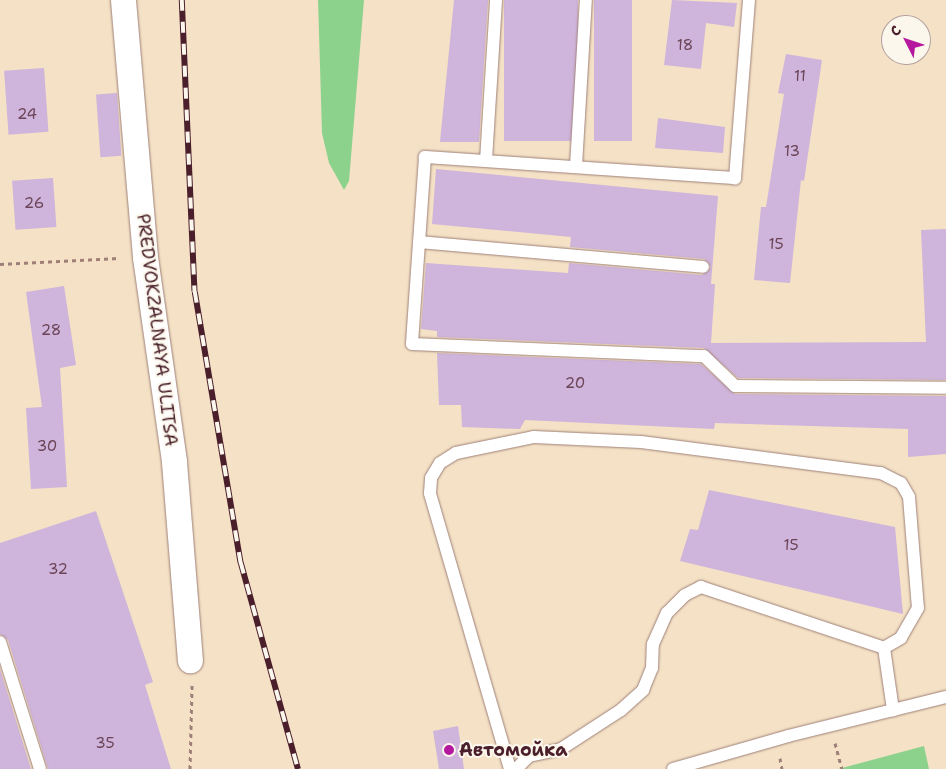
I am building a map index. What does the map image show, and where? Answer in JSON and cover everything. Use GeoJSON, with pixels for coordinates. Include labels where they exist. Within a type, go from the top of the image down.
{"type":"FeatureCollection","features":[{"type":"Feature","properties":{"kind":"street","name":"PREDVOKZALNAYA ULITSA"},"geometry":{"type":"LineString","coordinates":[[123,0],[145,256],[174,462],[190,660]]}},
{"type":"Feature","properties":{"kind":"lane"},"geometry":{"type":"LineString","coordinates":[[486,160],[496,0]]}},
{"type":"Feature","properties":{"kind":"lane"},"geometry":{"type":"LineString","coordinates":[[576,166],[586,0]]}},
{"type":"Feature","properties":{"kind":"lane"},"geometry":{"type":"LineString","coordinates":[[749,0],[735,178],[425,157],[412,344],[704,356],[735,386],[946,388]]}},
{"type":"Feature","properties":{"kind":"lane"},"geometry":{"type":"LineString","coordinates":[[419,242],[703,267]]}},
{"type":"Feature","properties":{"kind":"lane"},"geometry":{"type":"LineString","coordinates":[[510,769],[430,493],[431,478],[440,463],[456,453],[534,437],[641,442],[881,473],[900,483],[909,497],[918,608],[901,638],[884,648],[701,587],[685,595],[667,613],[652,644],[652,668],[643,690],[621,710],[561,749],[529,756],[516,769]]}},
{"type":"Feature","properties":{"kind":"lane"},"geometry":{"type":"LineString","coordinates":[[0,642],[40,769]]}},
{"type":"Feature","properties":{"kind":"lane"},"geometry":{"type":"LineString","coordinates":[[884,648],[893,710]]}},
{"type":"Feature","properties":{"kind":"lane"},"geometry":{"type":"LineString","coordinates":[[673,769],[946,697]]}},
{"type":"Feature","properties":{"kind":"path"},"geometry":{"type":"LineString","coordinates":[[0,264],[145,256]]}},
{"type":"Feature","properties":{"kind":"path"},"geometry":{"type":"LineString","coordinates":[[190,660],[193,738],[190,769]]}},
{"type":"Feature","properties":{"kind":"path"},"geometry":{"type":"LineString","coordinates":[[835,742],[842,769]]}},
{"type":"Feature","properties":{"kind":"path"},"geometry":{"type":"LineString","coordinates":[[779,755],[782,769]]}},
{"type":"Feature","properties":{"kind":"green space"},"geometry":{"type":"Polygon","coordinates":[[[318,0],[364,0],[349,181],[344,190],[329,163],[322,133],[318,0]]]}},
{"type":"Feature","properties":{"kind":"green space"},"geometry":{"type":"Polygon","coordinates":[[[924,746],[929,769],[838,769],[842,768],[924,746]]]}},
{"type":"Feature","properties":{"kind":"building"},"geometry":{"type":"Polygon","coordinates":[[[454,0],[488,0],[479,142],[440,142],[454,0]]]}},
{"type":"Feature","properties":{"kind":"building"},"geometry":{"type":"Polygon","coordinates":[[[504,0],[578,0],[578,141],[504,141],[504,0]]]}},
{"type":"Feature","properties":{"kind":"building"},"geometry":{"type":"Polygon","coordinates":[[[594,0],[632,0],[632,141],[594,141],[594,0]]]}},
{"type":"Feature","properties":{"kind":"building"},"geometry":{"type":"Polygon","coordinates":[[[672,0],[737,3],[734,27],[706,23],[701,69],[664,65],[672,0]]]}},
{"type":"Feature","properties":{"kind":"building"},"geometry":{"type":"Polygon","coordinates":[[[786,54],[822,60],[804,181],[801,180],[790,283],[754,280],[761,207],[766,207],[784,94],[778,93],[786,54]]]}},
{"type":"Feature","properties":{"kind":"building"},"geometry":{"type":"Polygon","coordinates":[[[44,68],[48,132],[9,135],[4,71],[44,68]]]}},
{"type":"Feature","properties":{"kind":"building"},"geometry":{"type":"Polygon","coordinates":[[[117,93],[121,156],[100,157],[96,94],[117,93]]]}},
{"type":"Feature","properties":{"kind":"building"},"geometry":{"type":"Polygon","coordinates":[[[658,118],[725,127],[723,153],[655,148],[658,118]]]}},
{"type":"Feature","properties":{"kind":"building"},"geometry":{"type":"Polygon","coordinates":[[[436,169],[718,196],[711,284],[715,284],[711,343],[926,342],[921,230],[946,229],[946,380],[738,378],[704,348],[437,337],[437,331],[421,329],[426,263],[568,273],[569,263],[702,275],[711,267],[704,259],[570,247],[571,237],[432,224],[436,169]]]}},
{"type":"Feature","properties":{"kind":"building"},"geometry":{"type":"Polygon","coordinates":[[[53,178],[56,227],[16,230],[12,181],[53,178]]]}},
{"type":"Feature","properties":{"kind":"building"},"geometry":{"type":"Polygon","coordinates":[[[64,286],[76,365],[60,368],[67,487],[31,489],[26,408],[42,407],[26,292],[64,286]]]}},
{"type":"Feature","properties":{"kind":"building"},"geometry":{"type":"Polygon","coordinates":[[[437,353],[701,364],[735,394],[946,396],[946,454],[908,457],[908,429],[715,423],[714,429],[525,420],[520,429],[462,427],[461,405],[439,405],[437,353]]]}},
{"type":"Feature","properties":{"kind":"building"},"geometry":{"type":"Polygon","coordinates":[[[709,490],[895,527],[903,614],[680,561],[690,529],[698,530],[709,490]]]}},
{"type":"Feature","properties":{"kind":"building"},"geometry":{"type":"Polygon","coordinates":[[[96,511],[153,682],[145,685],[171,769],[48,769],[8,640],[0,634],[0,543],[96,511]]]}},
{"type":"Feature","properties":{"kind":"building"},"geometry":{"type":"Polygon","coordinates":[[[0,669],[31,769],[0,769],[0,669]]]}},
{"type":"Feature","properties":{"kind":"building","name":"Автомойка"},"geometry":{"type":"Polygon","coordinates":[[[458,726],[464,769],[439,769],[433,731],[458,726]]]}},
{"type":"Feature","properties":{"kind":"railway"},"geometry":{"type":"LineString","coordinates":[[182,0],[195,292],[241,563],[298,769]]}},
{"type":"Feature","properties":{"kind":"place","name":"Автомойка"},"geometry":{"type":"Point","coordinates":[449,750]}}]}
